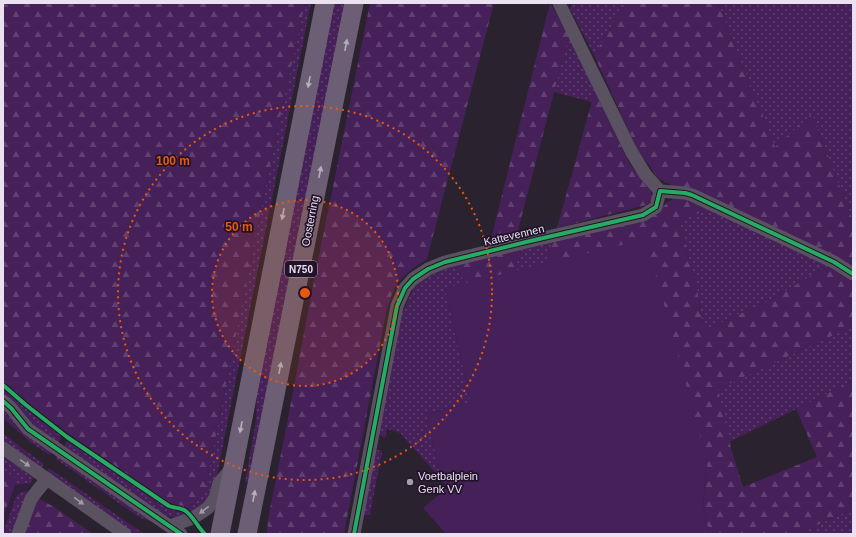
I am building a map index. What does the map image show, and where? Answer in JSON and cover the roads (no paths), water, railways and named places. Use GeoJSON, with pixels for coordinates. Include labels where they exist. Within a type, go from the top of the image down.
{"type":"FeatureCollection","features":[{"type":"Feature","properties":{"kind":"highway","name":"N750"},"geometry":{"type":"LineString","coordinates":[[220,534],[325,3]]}},
{"type":"Feature","properties":{"kind":"highway","name":"Oosterring"},"geometry":{"type":"LineString","coordinates":[[247,534],[354,3]]}},
{"type":"Feature","properties":{"kind":"street"},"geometry":{"type":"LineString","coordinates":[[559,3],[631,152],[645,174],[660,191],[692,195],[834,262],[853,274]]}},
{"type":"Feature","properties":{"kind":"street","name":"Kattevennen"},"geometry":{"type":"LineString","coordinates":[[354,534],[397,306],[405,288],[412,279],[428,269],[447,262],[643,215],[656,207],[660,191]]}},
{"type":"Feature","properties":{"kind":"street"},"geometry":{"type":"LineString","coordinates":[[3,401],[11,408],[28,429],[181,534]]}},
{"type":"Feature","properties":{"kind":"street"},"geometry":{"type":"LineString","coordinates":[[3,448],[123,533]]}},
{"type":"Feature","properties":{"kind":"street"},"geometry":{"type":"LineString","coordinates":[[170,526],[193,518],[208,508],[215,498],[219,483],[233,467]]}},
{"type":"Feature","properties":{"kind":"street"},"geometry":{"type":"LineString","coordinates":[[18,534],[32,499],[47,479]]}},
{"type":"Feature","properties":{"kind":"place","name":"Voetbalplein Genk VV"},"geometry":{"type":"Point","coordinates":[410,482]}}]}
